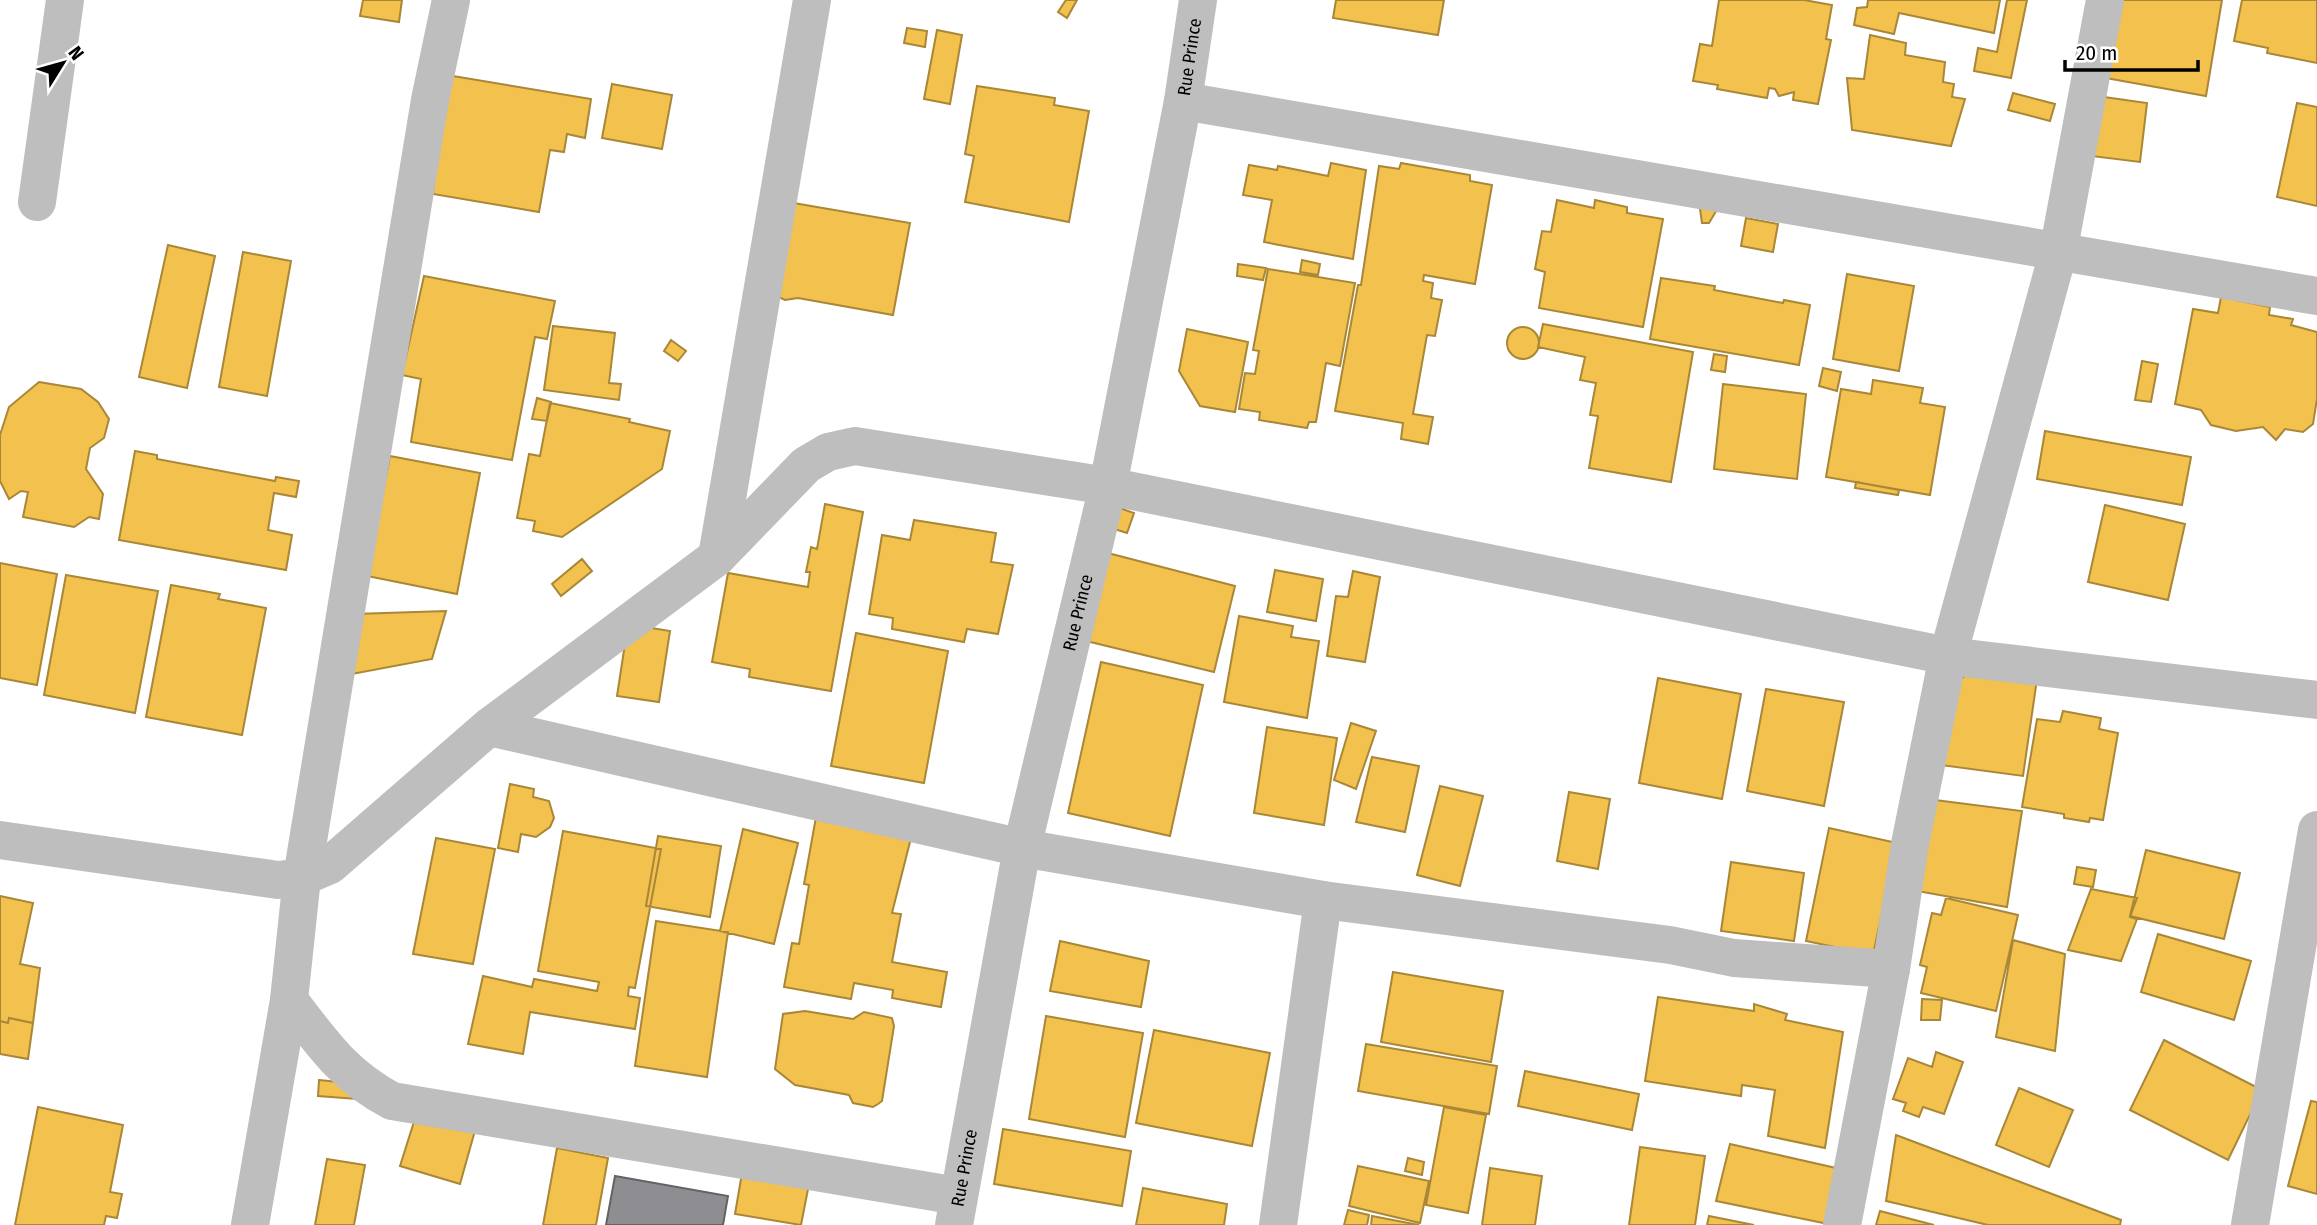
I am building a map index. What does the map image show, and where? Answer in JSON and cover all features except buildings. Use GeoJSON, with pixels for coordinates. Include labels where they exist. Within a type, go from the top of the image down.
{"type":"FeatureCollection","features":[{"type":"Feature","properties":{"kind":"street"},"geometry":{"type":"LineString","coordinates":[[37,202],[65,0]]}},
{"type":"Feature","properties":{"kind":"street"},"geometry":{"type":"LineString","coordinates":[[250,1225],[289,1000],[302,877],[430,100],[451,0]]}},
{"type":"Feature","properties":{"kind":"street"},"geometry":{"type":"LineString","coordinates":[[717,557],[812,0]]}},
{"type":"Feature","properties":{"kind":"street","name":"Rue Prince"},"geometry":{"type":"LineString","coordinates":[[956,1211],[1022,848],[1108,486],[1183,101],[1198,0]]}},
{"type":"Feature","properties":{"kind":"street"},"geometry":{"type":"LineString","coordinates":[[1842,1225],[1891,970],[1910,844],[1948,656],[2058,253],[2105,0]]}},
{"type":"Feature","properties":{"kind":"street"},"geometry":{"type":"LineString","coordinates":[[1183,101],[2317,296]]}},
{"type":"Feature","properties":{"kind":"street"},"geometry":{"type":"LineString","coordinates":[[0,840],[278,880],[302,877],[330,865],[489,727],[717,557],[806,465],[828,452],[855,446],[1108,486],[1948,656],[2317,700]]}},
{"type":"Feature","properties":{"kind":"street"},"geometry":{"type":"LineString","coordinates":[[489,727],[1022,848],[1323,900],[1670,945],[1734,958],[1891,970]]}},
{"type":"Feature","properties":{"kind":"street"},"geometry":{"type":"LineString","coordinates":[[2250,1225],[2317,830]]}},
{"type":"Feature","properties":{"kind":"street"},"geometry":{"type":"LineString","coordinates":[[1279,1225],[1323,900]]}},
{"type":"Feature","properties":{"kind":"street"},"geometry":{"type":"LineString","coordinates":[[289,1000],[338,1064],[366,1087],[392,1101],[956,1211]]}}]}
